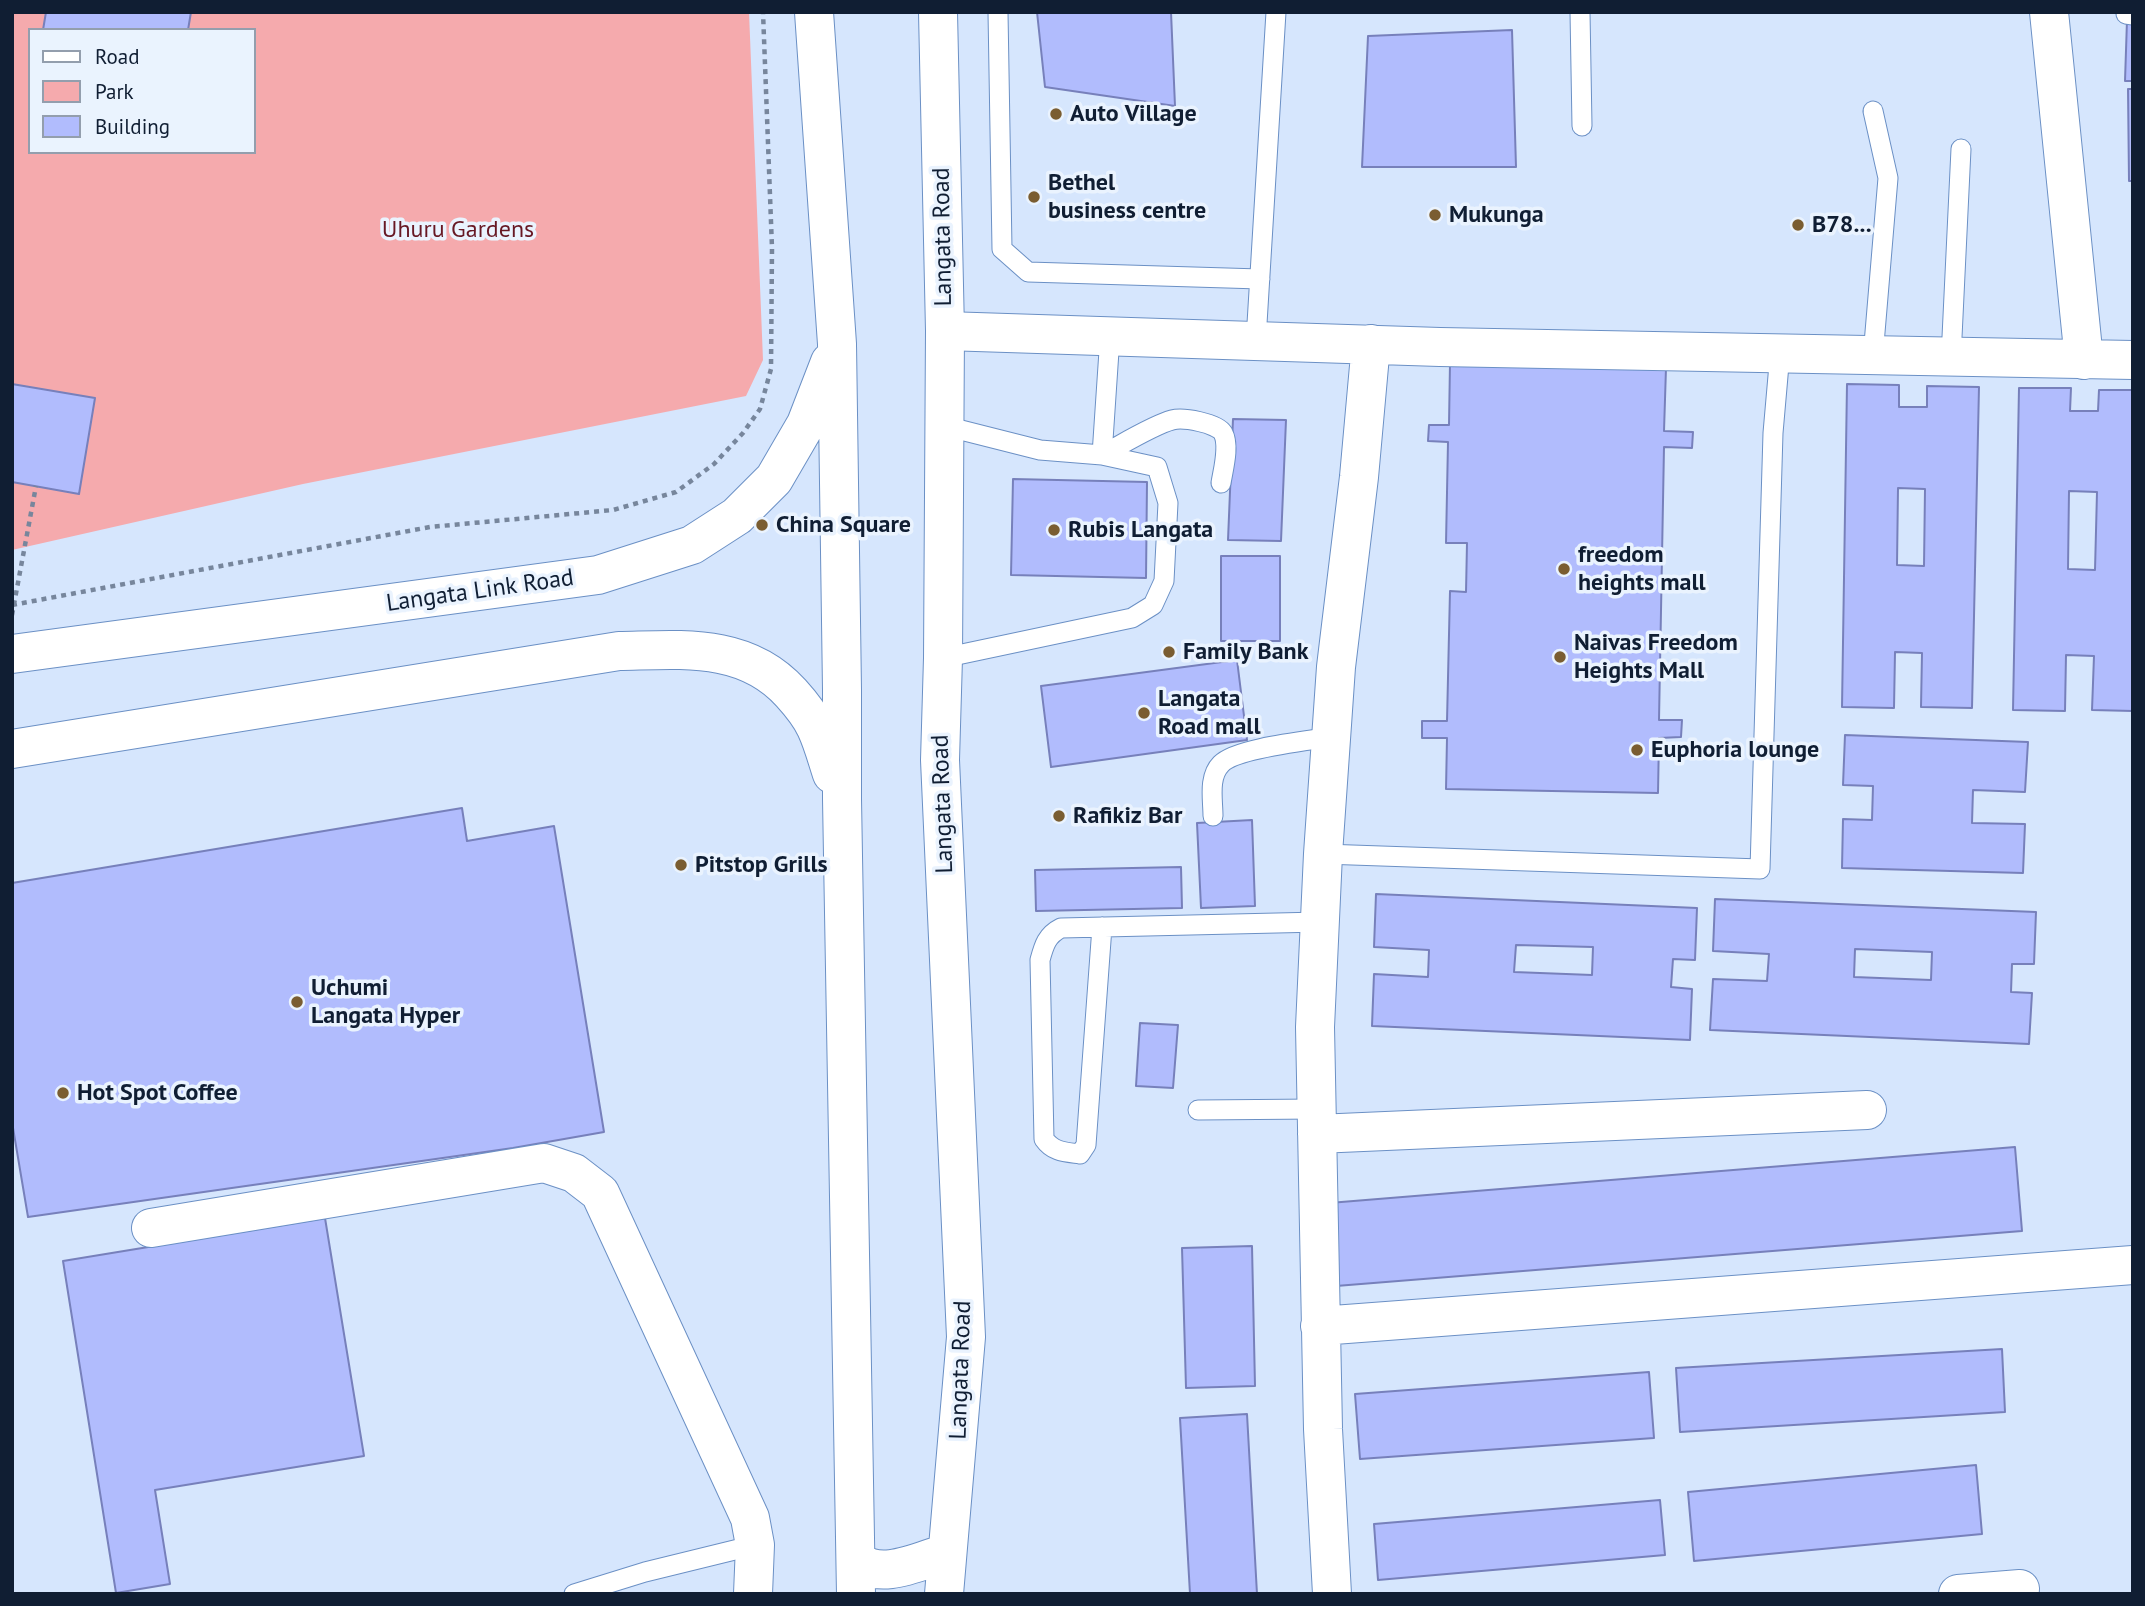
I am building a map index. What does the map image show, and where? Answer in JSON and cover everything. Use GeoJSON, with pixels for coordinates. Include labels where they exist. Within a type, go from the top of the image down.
{"type":"FeatureCollection","features":[{"type":"Feature","properties":{"kind":"street"},"geometry":{"type":"LineString","coordinates":[[814,12],[836,344],[857,1577]]}},
{"type":"Feature","properties":{"kind":"street","name":"Langata Road"},"geometry":{"type":"LineString","coordinates":[[938,12],[945,331],[940,760],[966,1337],[944,1594]]}},
{"type":"Feature","properties":{"kind":"street"},"geometry":{"type":"LineString","coordinates":[[2049,12],[2084,360]]}},
{"type":"Feature","properties":{"kind":"street"},"geometry":{"type":"LineString","coordinates":[[945,331],[1440,347],[2133,360]]}},
{"type":"Feature","properties":{"kind":"street","name":"Langata Link Road"},"geometry":{"type":"LineString","coordinates":[[12,654],[598,575],[692,545],[737,516],[774,479],[806,424],[836,344]]}},
{"type":"Feature","properties":{"kind":"street"},"geometry":{"type":"LineString","coordinates":[[1332,1594],[1320,1326],[1315,1027],[1336,667],[1359,477],[1371,344]]}},
{"type":"Feature","properties":{"kind":"street"},"geometry":{"type":"LineString","coordinates":[[12,749],[619,651],[684,650],[723,653],[775,677],[803,706],[816,727],[842,799]]}},
{"type":"Feature","properties":{"kind":"street"},"geometry":{"type":"LineString","coordinates":[[1316,1121],[1867,1110]]}},
{"type":"Feature","properties":{"kind":"street"},"geometry":{"type":"LineString","coordinates":[[151,1228],[544,1163],[574,1173],[600,1193],[750,1518],[755,1545],[753,1594]]}},
{"type":"Feature","properties":{"kind":"street"},"geometry":{"type":"LineString","coordinates":[[1320,1326],[2133,1265]]}},
{"type":"Feature","properties":{"kind":"street"},"geometry":{"type":"LineString","coordinates":[[857,1577],[864,1566],[886,1569],[908,1566],[947,1553]]}},
{"type":"Feature","properties":{"kind":"street"},"geometry":{"type":"LineString","coordinates":[[1958,1594],[2020,1589]]}},
{"type":"Feature","properties":{"kind":"lane"},"geometry":{"type":"LineString","coordinates":[[998,12],[1003,249],[1028,272],[1260,279]]}},
{"type":"Feature","properties":{"kind":"lane"},"geometry":{"type":"LineString","coordinates":[[1256,340],[1276,12]]}},
{"type":"Feature","properties":{"kind":"lane"},"geometry":{"type":"LineString","coordinates":[[1580,12],[1582,126]]}},
{"type":"Feature","properties":{"kind":"lane"},"geometry":{"type":"LineString","coordinates":[[1873,111],[1888,178],[1873,356]]}},
{"type":"Feature","properties":{"kind":"lane"},"geometry":{"type":"LineString","coordinates":[[1951,358],[1961,149]]}},
{"type":"Feature","properties":{"kind":"lane"},"geometry":{"type":"LineString","coordinates":[[1102,455],[1110,336]]}},
{"type":"Feature","properties":{"kind":"lane"},"geometry":{"type":"LineString","coordinates":[[1323,854],[1760,869],[1773,433],[1780,353]]}},
{"type":"Feature","properties":{"kind":"lane"},"geometry":{"type":"LineString","coordinates":[[1102,455],[1173,419],[1200,422],[1217,427],[1223,433],[1226,442],[1222,483]]}},
{"type":"Feature","properties":{"kind":"lane"},"geometry":{"type":"LineString","coordinates":[[943,658],[1132,618],[1153,605],[1164,581],[1168,503],[1157,467],[1102,455],[1040,450],[945,426]]}},
{"type":"Feature","properties":{"kind":"lane"},"geometry":{"type":"LineString","coordinates":[[1213,816],[1212,781],[1221,763],[1242,752],[1332,737]]}},
{"type":"Feature","properties":{"kind":"lane"},"geometry":{"type":"LineString","coordinates":[[1102,927],[1086,1145],[1080,1154],[1060,1152],[1049,1147],[1044,1139],[1040,960],[1044,944],[1052,933],[1061,928],[1102,927],[1320,922]]}},
{"type":"Feature","properties":{"kind":"lane"},"geometry":{"type":"LineString","coordinates":[[1198,1110],[1316,1121]]}},
{"type":"Feature","properties":{"kind":"lane"},"geometry":{"type":"LineString","coordinates":[[574,1594],[645,1572],[755,1545]]}},
{"type":"Feature","properties":{"kind":"path"},"geometry":{"type":"LineString","coordinates":[[13,605],[430,527],[613,510],[676,492],[714,464],[743,433],[760,409],[771,369],[772,248],[762,12]]}},
{"type":"Feature","properties":{"kind":"path"},"geometry":{"type":"LineString","coordinates":[[12,616],[36,486]]}},
{"type":"Feature","properties":{"kind":"green space","name":"Uhuru Gardens"},"geometry":{"type":"Polygon","coordinates":[[[12,12],[749,12],[763,360],[746,396],[303,484],[12,550],[12,12]]]}},
{"type":"Feature","properties":{"kind":"building"},"geometry":{"type":"Polygon","coordinates":[[[46,12],[191,12],[188,28],[43,28],[46,12]]]}},
{"type":"Feature","properties":{"kind":"building"},"geometry":{"type":"Polygon","coordinates":[[[1037,12],[1171,12],[1175,106],[1045,87],[1037,12]]]}},
{"type":"Feature","properties":{"kind":"building"},"geometry":{"type":"Polygon","coordinates":[[[2127,20],[2133,20],[2133,81],[2125,81],[2127,20]]]}},
{"type":"Feature","properties":{"kind":"building"},"geometry":{"type":"Polygon","coordinates":[[[1512,30],[1516,167],[1362,167],[1368,36],[1512,30]]]}},
{"type":"Feature","properties":{"kind":"building"},"geometry":{"type":"Polygon","coordinates":[[[2128,89],[2133,89],[2133,181],[2129,181],[2128,89]]]}},
{"type":"Feature","properties":{"kind":"building","name":"freedom heights mall"},"geometry":{"type":"Polygon","coordinates":[[[1450,363],[1666,368],[1664,431],[1693,432],[1692,448],[1664,447],[1659,720],[1682,720],[1681,737],[1659,738],[1658,793],[1446,789],[1447,738],[1422,738],[1422,721],[1447,721],[1450,591],[1466,592],[1467,543],[1446,543],[1448,442],[1428,441],[1429,425],[1449,425],[1450,363]]]}},
{"type":"Feature","properties":{"kind":"building"},"geometry":{"type":"Polygon","coordinates":[[[12,384],[95,398],[79,494],[12,482],[12,384]]]}},
{"type":"Feature","properties":{"kind":"building"},"geometry":{"type":"Polygon","coordinates":[[[1847,384],[1899,385],[1899,407],[1927,407],[1927,386],[1979,387],[1972,708],[1921,707],[1922,653],[1895,652],[1894,708],[1842,707],[1847,384]],[[1898,488],[1897,565],[1924,566],[1925,489],[1898,488]]]}},
{"type":"Feature","properties":{"kind":"building"},"geometry":{"type":"Polygon","coordinates":[[[2019,388],[2071,388],[2070,411],[2098,411],[2099,390],[2133,390],[2133,711],[2092,710],[2094,656],[2066,655],[2065,711],[2013,710],[2019,388]],[[2069,491],[2068,569],[2095,570],[2097,492],[2069,491]]]}},
{"type":"Feature","properties":{"kind":"building"},"geometry":{"type":"Polygon","coordinates":[[[1233,419],[1286,420],[1281,541],[1228,540],[1233,419]]]}},
{"type":"Feature","properties":{"kind":"building"},"geometry":{"type":"Polygon","coordinates":[[[1013,479],[1147,482],[1146,578],[1011,575],[1013,479]]]}},
{"type":"Feature","properties":{"kind":"building"},"geometry":{"type":"Polygon","coordinates":[[[1221,556],[1280,556],[1280,641],[1221,641],[1221,556]]]}},
{"type":"Feature","properties":{"kind":"building","name":"Langata Road mall"},"geometry":{"type":"Polygon","coordinates":[[[1237,660],[1247,740],[1051,767],[1041,686],[1237,660]]]}},
{"type":"Feature","properties":{"kind":"building"},"geometry":{"type":"Polygon","coordinates":[[[1845,735],[2028,742],[2025,792],[1973,790],[1972,823],[2025,824],[2023,873],[1842,868],[1843,819],[1872,820],[1873,786],[1843,785],[1845,735]]]}},
{"type":"Feature","properties":{"kind":"building","name":"Uchumi Langata Hyper"},"geometry":{"type":"Polygon","coordinates":[[[462,808],[467,841],[554,826],[604,1132],[513,1148],[28,1217],[12,1122],[12,883],[462,808]]]}},
{"type":"Feature","properties":{"kind":"building"},"geometry":{"type":"Polygon","coordinates":[[[1252,820],[1255,906],[1201,908],[1197,823],[1252,820]]]}},
{"type":"Feature","properties":{"kind":"building"},"geometry":{"type":"Polygon","coordinates":[[[1181,867],[1182,908],[1036,911],[1035,870],[1181,867]]]}},
{"type":"Feature","properties":{"kind":"building"},"geometry":{"type":"Polygon","coordinates":[[[1376,894],[1697,908],[1695,960],[1673,959],[1671,987],[1692,989],[1690,1040],[1372,1026],[1374,974],[1428,977],[1429,950],[1374,947],[1376,894]],[[1516,945],[1514,972],[1592,975],[1593,947],[1516,945]]]}},
{"type":"Feature","properties":{"kind":"building"},"geometry":{"type":"Polygon","coordinates":[[[1715,899],[2036,912],[2034,964],[2012,964],[2011,992],[2032,993],[2029,1044],[1710,1030],[1713,979],[1767,981],[1769,954],[1713,951],[1715,899]],[[1855,949],[1854,977],[1931,980],[1932,952],[1855,949]]]}},
{"type":"Feature","properties":{"kind":"building"},"geometry":{"type":"Polygon","coordinates":[[[1140,1023],[1178,1025],[1173,1088],[1136,1086],[1140,1023]]]}},
{"type":"Feature","properties":{"kind":"building"},"geometry":{"type":"Polygon","coordinates":[[[2015,1147],[2022,1231],[1336,1286],[1329,1203],[2015,1147]]]}},
{"type":"Feature","properties":{"kind":"building"},"geometry":{"type":"Polygon","coordinates":[[[325,1218],[364,1456],[155,1490],[170,1584],[116,1593],[63,1261],[325,1218]]]}},
{"type":"Feature","properties":{"kind":"building"},"geometry":{"type":"Polygon","coordinates":[[[1252,1246],[1255,1386],[1186,1388],[1182,1248],[1252,1246]]]}},
{"type":"Feature","properties":{"kind":"building"},"geometry":{"type":"Polygon","coordinates":[[[2002,1349],[2005,1412],[1680,1432],[1676,1368],[2002,1349]]]}},
{"type":"Feature","properties":{"kind":"building"},"geometry":{"type":"Polygon","coordinates":[[[1649,1372],[1654,1438],[1360,1459],[1355,1394],[1649,1372]]]}},
{"type":"Feature","properties":{"kind":"building"},"geometry":{"type":"Polygon","coordinates":[[[1247,1414],[1257,1594],[1190,1594],[1180,1418],[1247,1414]]]}},
{"type":"Feature","properties":{"kind":"building"},"geometry":{"type":"Polygon","coordinates":[[[1976,1465],[1982,1534],[1694,1561],[1688,1492],[1976,1465]]]}},
{"type":"Feature","properties":{"kind":"building"},"geometry":{"type":"Polygon","coordinates":[[[1660,1500],[1665,1555],[1378,1580],[1374,1524],[1660,1500]]]}},
{"type":"Feature","properties":{"kind":"place","name":"Auto Village"},"geometry":{"type":"Point","coordinates":[1056,114]}},
{"type":"Feature","properties":{"kind":"place","name":"Bethel business centre"},"geometry":{"type":"Point","coordinates":[1034,197]}},
{"type":"Feature","properties":{"kind":"place","name":"Mukunga"},"geometry":{"type":"Point","coordinates":[1435,215]}},
{"type":"Feature","properties":{"kind":"place","name":"B78..."},"geometry":{"type":"Point","coordinates":[1798,225]}},
{"type":"Feature","properties":{"kind":"place","name":"China Square"},"geometry":{"type":"Point","coordinates":[762,525]}},
{"type":"Feature","properties":{"kind":"place","name":"Rubis Langata"},"geometry":{"type":"Point","coordinates":[1054,530]}},
{"type":"Feature","properties":{"kind":"place","name":"freedom heights mall"},"geometry":{"type":"Point","coordinates":[1564,569]}},
{"type":"Feature","properties":{"kind":"place","name":"Family Bank"},"geometry":{"type":"Point","coordinates":[1169,652]}},
{"type":"Feature","properties":{"kind":"place","name":"Naivas Freedom Heights Mall"},"geometry":{"type":"Point","coordinates":[1560,657]}},
{"type":"Feature","properties":{"kind":"place","name":"Langata Road mall"},"geometry":{"type":"Point","coordinates":[1144,713]}},
{"type":"Feature","properties":{"kind":"place","name":"Euphoria lounge"},"geometry":{"type":"Point","coordinates":[1637,750]}},
{"type":"Feature","properties":{"kind":"place","name":"Rafikiz Bar"},"geometry":{"type":"Point","coordinates":[1059,816]}},
{"type":"Feature","properties":{"kind":"place","name":"Pitstop Grills"},"geometry":{"type":"Point","coordinates":[681,865]}},
{"type":"Feature","properties":{"kind":"place","name":"Uchumi Langata Hyper"},"geometry":{"type":"Point","coordinates":[297,1002]}},
{"type":"Feature","properties":{"kind":"place","name":"Hot Spot Coffee"},"geometry":{"type":"Point","coordinates":[63,1093]}}]}
